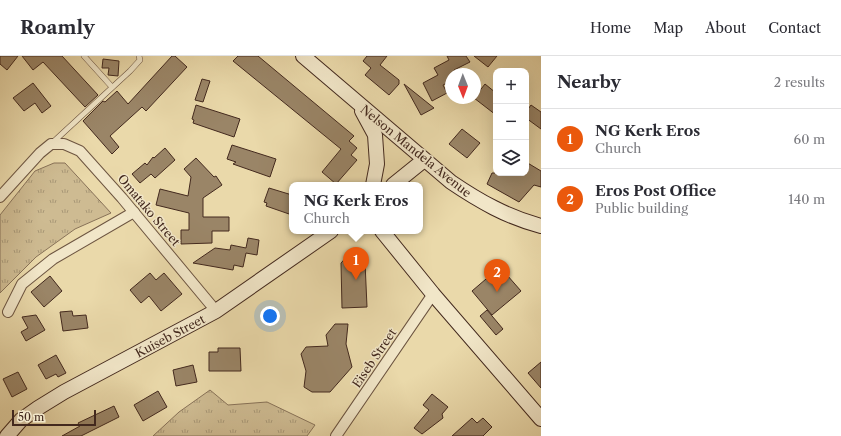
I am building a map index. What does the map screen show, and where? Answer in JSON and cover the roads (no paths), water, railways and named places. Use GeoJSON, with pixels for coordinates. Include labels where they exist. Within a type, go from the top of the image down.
{"type":"FeatureCollection","features":[{"type":"Feature","properties":{"kind":"street","name":"Nelson Mandela Avenue"},"geometry":{"type":"LineString","coordinates":[[303,56],[451,182],[492,208],[524,222],[541,226]]}},
{"type":"Feature","properties":{"kind":"street"},"geometry":{"type":"LineString","coordinates":[[358,104],[375,135],[377,164],[374,182]]}},
{"type":"Feature","properties":{"kind":"street"},"geometry":{"type":"LineString","coordinates":[[0,197],[40,153],[51,144]]}},
{"type":"Feature","properties":{"kind":"street","name":"Omatako Street"},"geometry":{"type":"LineString","coordinates":[[51,144],[64,144],[80,151],[92,163],[216,311]]}},
{"type":"Feature","properties":{"kind":"street"},"geometry":{"type":"LineString","coordinates":[[397,182],[424,160]]}},
{"type":"Feature","properties":{"kind":"street"},"geometry":{"type":"LineString","coordinates":[[8,312],[22,284],[53,259],[134,212]]}},
{"type":"Feature","properties":{"kind":"street","name":"Kuiseb Street"},"geometry":{"type":"LineString","coordinates":[[7,436],[21,420],[38,408],[64,392],[216,311],[327,234]]}},
{"type":"Feature","properties":{"kind":"street"},"geometry":{"type":"LineString","coordinates":[[384,234],[433,294],[541,419]]}},
{"type":"Feature","properties":{"kind":"street","name":"Eiseb Street"},"geometry":{"type":"LineString","coordinates":[[336,436],[433,294]]}},
{"type":"Feature","properties":{"kind":"lane"},"geometry":{"type":"LineString","coordinates":[[84,56],[112,87]]}},
{"type":"Feature","properties":{"kind":"lane"},"geometry":{"type":"LineString","coordinates":[[51,144],[140,60],[139,56]]}},
{"type":"Feature","properties":{"kind":"place","name":"NG Kerk Eros"},"geometry":{"type":"Point","coordinates":[356,280]}},
{"type":"Feature","properties":{"kind":"place","name":"Eros Post Office"},"geometry":{"type":"Point","coordinates":[497,292]}}]}
